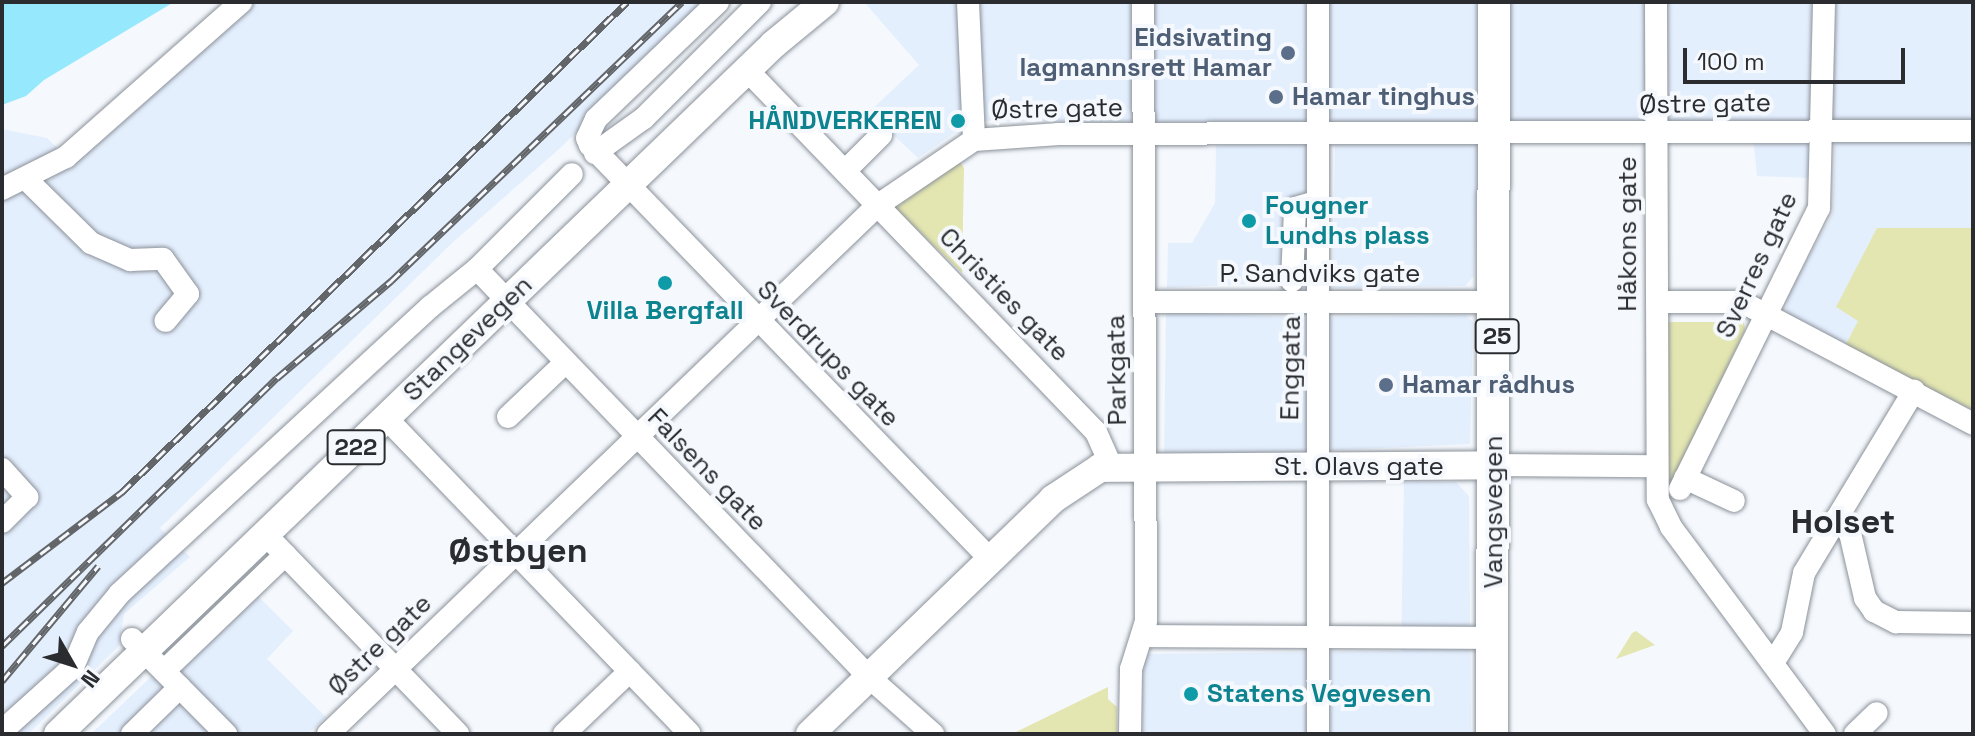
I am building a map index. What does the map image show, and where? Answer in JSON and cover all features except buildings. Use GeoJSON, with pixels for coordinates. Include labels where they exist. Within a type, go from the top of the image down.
{"type":"FeatureCollection","features":[{"type":"Feature","properties":{"kind":"highway","name":"Vangsvegen"},"geometry":{"type":"LineString","coordinates":[[1492,734],[1497,302],[1494,2]]}},
{"type":"Feature","properties":{"kind":"main road","name":"Stangevegen"},"geometry":{"type":"LineString","coordinates":[[774,44],[805,2]]}},
{"type":"Feature","properties":{"kind":"main road","name":"Stangevegen"},"geometry":{"type":"LineString","coordinates":[[58,734],[147,653],[265,534],[626,185],[774,44],[825,2]]}},
{"type":"Feature","properties":{"kind":"main road","name":"St. Olavs gate"},"geometry":{"type":"LineString","coordinates":[[810,734],[1079,478],[1107,456],[1146,466],[1318,468],[1494,465]]}},
{"type":"Feature","properties":{"kind":"street"},"geometry":{"type":"LineString","coordinates":[[2,189],[26,179],[79,144],[241,2]]}},
{"type":"Feature","properties":{"kind":"street"},"geometry":{"type":"LineString","coordinates":[[718,2],[596,119],[587,138],[595,153],[644,118],[760,2]]}},
{"type":"Feature","properties":{"kind":"street"},"geometry":{"type":"LineString","coordinates":[[968,2],[974,140]]}},
{"type":"Feature","properties":{"kind":"street","name":"Parkgata"},"geometry":{"type":"LineString","coordinates":[[1130,734],[1131,669],[1142,636],[1146,466],[1143,2]]}},
{"type":"Feature","properties":{"kind":"street","name":"Enggata"},"geometry":{"type":"LineString","coordinates":[[1318,2],[1318,734]]}},
{"type":"Feature","properties":{"kind":"street","name":"Håkons gate"},"geometry":{"type":"LineString","coordinates":[[1656,2],[1656,466]]}},
{"type":"Feature","properties":{"kind":"street","name":"Sverres gate"},"geometry":{"type":"LineString","coordinates":[[1734,501],[1683,484],[1766,317],[1776,288],[1819,208],[1824,2]]}},
{"type":"Feature","properties":{"kind":"street","name":"Christies gate"},"geometry":{"type":"LineString","coordinates":[[747,70],[1096,432],[1107,456]]}},
{"type":"Feature","properties":{"kind":"street","name":"Østre gate"},"geometry":{"type":"LineString","coordinates":[[328,734],[878,205],[974,140],[1145,135],[1496,136],[1973,131]]}},
{"type":"Feature","properties":{"kind":"street"},"geometry":{"type":"LineString","coordinates":[[845,171],[881,135]]}},
{"type":"Feature","properties":{"kind":"street","name":"Sverdrups gate"},"geometry":{"type":"LineString","coordinates":[[595,153],[757,321],[931,492],[992,561]]}},
{"type":"Feature","properties":{"kind":"street"},"geometry":{"type":"LineString","coordinates":[[2,731],[73,667],[88,632],[120,593],[430,307],[477,269],[572,174]]}},
{"type":"Feature","properties":{"kind":"street"},"geometry":{"type":"LineString","coordinates":[[26,179],[91,243],[130,260],[163,259],[188,294],[165,321]]}},
{"type":"Feature","properties":{"kind":"street"},"geometry":{"type":"LineString","coordinates":[[1292,281],[1295,208],[1302,201],[1319,201]]}},
{"type":"Feature","properties":{"kind":"street","name":"Falsens gate"},"geometry":{"type":"LineString","coordinates":[[477,269],[869,677]]}},
{"type":"Feature","properties":{"kind":"street","name":"P. Sandviks gate"},"geometry":{"type":"LineString","coordinates":[[1144,302],[1497,302]]}},
{"type":"Feature","properties":{"kind":"street"},"geometry":{"type":"LineString","coordinates":[[1657,302],[1742,302],[1973,424]]}},
{"type":"Feature","properties":{"kind":"street"},"geometry":{"type":"LineString","coordinates":[[508,417],[565,363]]}},
{"type":"Feature","properties":{"kind":"street"},"geometry":{"type":"LineString","coordinates":[[1773,663],[1792,632],[1804,573],[1914,391]]}},
{"type":"Feature","properties":{"kind":"street"},"geometry":{"type":"LineString","coordinates":[[386,418],[690,734]]}},
{"type":"Feature","properties":{"kind":"street","name":"St. Olavs gate"},"geometry":{"type":"LineString","coordinates":[[1494,465],[1656,466]]}},
{"type":"Feature","properties":{"kind":"street"},"geometry":{"type":"LineString","coordinates":[[1656,466],[1661,511],[1707,587],[1773,663],[1825,734]]}},
{"type":"Feature","properties":{"kind":"street"},"geometry":{"type":"LineString","coordinates":[[2,469],[27,497],[2,522]]}},
{"type":"Feature","properties":{"kind":"street"},"geometry":{"type":"LineString","coordinates":[[1836,519],[1850,533],[1865,598],[1874,611],[1896,622],[1973,623]]}},
{"type":"Feature","properties":{"kind":"street"},"geometry":{"type":"LineString","coordinates":[[265,534],[458,734]]}},
{"type":"Feature","properties":{"kind":"street"},"geometry":{"type":"LineString","coordinates":[[226,734],[147,653],[285,555]]}},
{"type":"Feature","properties":{"kind":"street"},"geometry":{"type":"LineString","coordinates":[[1142,636],[1494,638]]}},
{"type":"Feature","properties":{"kind":"street"},"geometry":{"type":"LineString","coordinates":[[564,734],[630,671]]}},
{"type":"Feature","properties":{"kind":"street"},"geometry":{"type":"LineString","coordinates":[[869,677],[933,734]]}},
{"type":"Feature","properties":{"kind":"street"},"geometry":{"type":"LineString","coordinates":[[132,734],[180,687]]}},
{"type":"Feature","properties":{"kind":"street"},"geometry":{"type":"LineString","coordinates":[[1855,734],[1877,713]]}},
{"type":"Feature","properties":{"kind":"shaded area"},"geometry":{"type":"Polygon","coordinates":[[[252,2],[711,2],[558,150],[451,244],[160,528],[190,557],[124,614],[119,646],[28,734],[2,734],[2,129],[47,138],[71,161],[252,2]]]}},
{"type":"Feature","properties":{"kind":"shaded area"},"geometry":{"type":"Polygon","coordinates":[[[864,2],[1973,2],[1973,131],[1810,134],[1809,178],[1757,176],[1753,135],[1471,124],[985,121],[956,132],[918,158],[869,112],[919,65],[864,2]]]}},
{"type":"Feature","properties":{"kind":"shaded area"},"geometry":{"type":"Polygon","coordinates":[[[1479,138],[1474,276],[1465,286],[1333,288],[1335,143],[1479,138]]]}},
{"type":"Feature","properties":{"kind":"shaded area"},"geometry":{"type":"Polygon","coordinates":[[[1835,139],[1973,141],[1973,427],[1785,326],[1788,294],[1833,213],[1835,139]]]}},
{"type":"Feature","properties":{"kind":"shaded area"},"geometry":{"type":"Polygon","coordinates":[[[1310,144],[1309,190],[1291,201],[1286,282],[1167,288],[1168,243],[1192,243],[1215,203],[1216,145],[1310,144]]]}},
{"type":"Feature","properties":{"kind":"shaded area"},"geometry":{"type":"Polygon","coordinates":[[[1166,311],[1301,318],[1466,315],[1473,322],[1470,444],[1164,458],[1166,311]]]}},
{"type":"Feature","properties":{"kind":"shaded area"},"geometry":{"type":"Polygon","coordinates":[[[1404,482],[1456,482],[1469,496],[1471,734],[1143,734],[1143,662],[1149,654],[1401,651],[1404,482]]]}},
{"type":"Feature","properties":{"kind":"shaded area"},"geometry":{"type":"Polygon","coordinates":[[[247,585],[293,631],[267,659],[326,717],[308,734],[91,734],[247,585]]]}},
{"type":"Feature","properties":{"kind":"green space"},"geometry":{"type":"Polygon","coordinates":[[[960,162],[964,168],[962,273],[895,208],[960,162]]]}},
{"type":"Feature","properties":{"kind":"green space"},"geometry":{"type":"Polygon","coordinates":[[[1877,228],[1973,228],[1973,410],[1844,348],[1858,321],[1836,307],[1877,228]]]}},
{"type":"Feature","properties":{"kind":"green space"},"geometry":{"type":"Polygon","coordinates":[[[1665,322],[1744,322],[1745,330],[1674,481],[1669,481],[1665,322]]]}},
{"type":"Feature","properties":{"kind":"green space"},"geometry":{"type":"Polygon","coordinates":[[[1636,631],[1655,645],[1616,659],[1632,633],[1636,631]]]}},
{"type":"Feature","properties":{"kind":"green space"},"geometry":{"type":"Polygon","coordinates":[[[1108,687],[1108,699],[1117,707],[1117,734],[1012,734],[1108,687]]]}},
{"type":"Feature","properties":{"kind":"water"},"geometry":{"type":"Polygon","coordinates":[[[2,2],[174,2],[44,80],[26,96],[2,105],[2,2]]]}},
{"type":"Feature","properties":{"kind":"railway"},"geometry":{"type":"LineString","coordinates":[[2,583],[122,492],[627,2]]}},
{"type":"Feature","properties":{"kind":"railway"},"geometry":{"type":"LineString","coordinates":[[2,646],[277,378],[391,281],[682,2]]}},
{"type":"Feature","properties":{"kind":"railway"},"geometry":{"type":"LineString","coordinates":[[2,681],[98,566]]}},
{"type":"Feature","properties":{"kind":"place","name":"Eidsivating lagmannsrett Hamar"},"geometry":{"type":"Point","coordinates":[1288,53]}},
{"type":"Feature","properties":{"kind":"place","name":"Hamar tinghus"},"geometry":{"type":"Point","coordinates":[1276,97]}},
{"type":"Feature","properties":{"kind":"place","name":"HÅNDVERKEREN"},"geometry":{"type":"Point","coordinates":[958,121]}},
{"type":"Feature","properties":{"kind":"place","name":"Fougner Lundhs plass"},"geometry":{"type":"Point","coordinates":[1249,221]}},
{"type":"Feature","properties":{"kind":"place","name":"Villa Bergfall"},"geometry":{"type":"Point","coordinates":[665,283]}},
{"type":"Feature","properties":{"kind":"place","name":"Hamar rådhus"},"geometry":{"type":"Point","coordinates":[1386,385]}},
{"type":"Feature","properties":{"kind":"place","name":"Statens Vegvesen"},"geometry":{"type":"Point","coordinates":[1191,694]}},
{"type":"Feature","properties":{"kind":"district","name":"Holset"},"geometry":{"type":"Point","coordinates":[1843,522]}},
{"type":"Feature","properties":{"kind":"district","name":"Østbyen"},"geometry":{"type":"Point","coordinates":[518,551]}}]}
